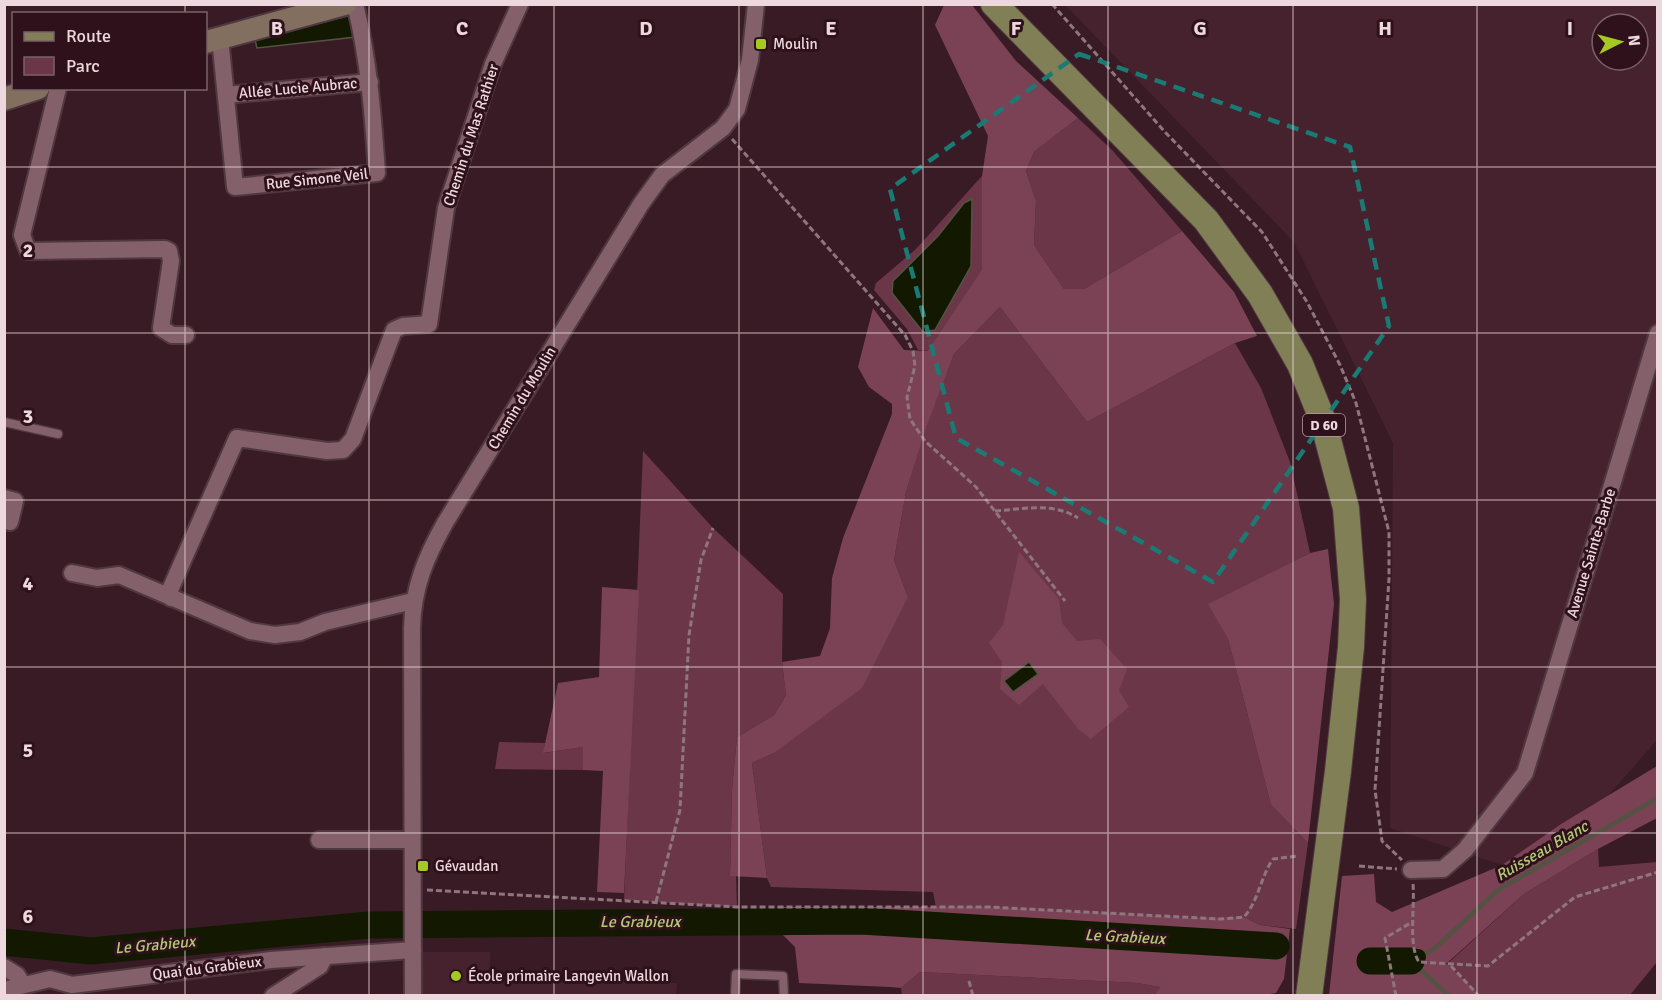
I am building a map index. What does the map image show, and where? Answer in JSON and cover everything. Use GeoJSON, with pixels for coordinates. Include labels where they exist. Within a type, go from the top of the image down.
{"type":"FeatureCollection","features":[{"type":"Feature","properties":{"kind":"main road"},"geometry":{"type":"LineString","coordinates":[[213,40],[345,4]]}},
{"type":"Feature","properties":{"kind":"main road","name":"D 60"},"geometry":{"type":"LineString","coordinates":[[994,4],[1206,220],[1260,294],[1300,364],[1323,421],[1346,508],[1353,599],[1351,647],[1338,771],[1310,996]]}},
{"type":"Feature","properties":{"kind":"main road"},"geometry":{"type":"LineString","coordinates":[[4,99],[32,90]]}},
{"type":"Feature","properties":{"kind":"main road"},"geometry":{"type":"LineString","coordinates":[[1295,996],[1314,959]]}},
{"type":"Feature","properties":{"kind":"street","name":"Rue Simone Veil"},"geometry":{"type":"LineString","coordinates":[[213,40],[226,95],[236,187],[377,173],[370,82],[364,40],[355,4]]}},
{"type":"Feature","properties":{"kind":"street","name":"Chemin du Mas Rathier"},"geometry":{"type":"LineString","coordinates":[[171,598],[170,590],[237,438],[327,451],[343,450],[353,439],[394,330],[403,326],[429,324],[446,208],[493,64],[520,4]]}},
{"type":"Feature","properties":{"kind":"street","name":"Chemin du Moulin"},"geometry":{"type":"LineString","coordinates":[[413,996],[413,601],[426,557],[641,204],[662,175],[723,128],[740,101],[750,60],[756,4]]}},
{"type":"Feature","properties":{"kind":"street","name":"Allée Lucie Aubrac"},"geometry":{"type":"LineString","coordinates":[[226,95],[370,82]]}},
{"type":"Feature","properties":{"kind":"street"},"geometry":{"type":"LineString","coordinates":[[58,90],[22,235],[23,244],[28,251],[165,249],[169,251],[171,261],[162,328],[171,335],[186,335]]}},
{"type":"Feature","properties":{"kind":"street","name":"Avenue Sainte-Barbe"},"geometry":{"type":"LineString","coordinates":[[1411,870],[1443,868],[1465,850],[1525,772],[1658,333]]}},
{"type":"Feature","properties":{"kind":"street"},"geometry":{"type":"LineString","coordinates":[[4,498],[15,501],[10,522],[4,520]]}},
{"type":"Feature","properties":{"kind":"street"},"geometry":{"type":"LineString","coordinates":[[72,573],[97,578],[119,575],[250,631],[274,634],[300,632],[325,622],[413,601]]}},
{"type":"Feature","properties":{"kind":"street"},"geometry":{"type":"LineString","coordinates":[[319,840],[412,840]]}},
{"type":"Feature","properties":{"kind":"street","name":"Quai du Grabieux"},"geometry":{"type":"LineString","coordinates":[[4,990],[50,979],[72,985],[413,945]]}},
{"type":"Feature","properties":{"kind":"street"},"geometry":{"type":"LineString","coordinates":[[273,996],[320,966],[325,956]]}},
{"type":"Feature","properties":{"kind":"street"},"geometry":{"type":"LineString","coordinates":[[4,967],[17,975],[22,985]]}},
{"type":"Feature","properties":{"kind":"street"},"geometry":{"type":"LineString","coordinates":[[54,996],[72,985]]}},
{"type":"Feature","properties":{"kind":"lane"},"geometry":{"type":"LineString","coordinates":[[4,422],[58,434]]}},
{"type":"Feature","properties":{"kind":"lane"},"geometry":{"type":"LineString","coordinates":[[735,996],[736,974],[760,974],[783,976],[784,996]]}},
{"type":"Feature","properties":{"kind":"path"},"geometry":{"type":"LineString","coordinates":[[723,128],[905,334],[913,351],[915,366],[907,397],[910,419],[925,441],[976,487],[1065,601]]}},
{"type":"Feature","properties":{"kind":"path"},"geometry":{"type":"LineString","coordinates":[[995,511],[1049,507],[1068,512],[1078,518]]}},
{"type":"Feature","properties":{"kind":"path"},"geometry":{"type":"LineString","coordinates":[[656,902],[680,810],[689,635],[701,560],[713,528]]}},
{"type":"Feature","properties":{"kind":"path"},"geometry":{"type":"LineString","coordinates":[[413,894],[737,907],[989,907],[1193,918],[1244,918],[1252,909],[1264,872],[1273,859],[1298,856]]}},
{"type":"Feature","properties":{"kind":"path"},"geometry":{"type":"LineString","coordinates":[[1359,866],[1411,870],[1414,954],[1419,962],[1488,966],[1575,897],[1658,872]]}},
{"type":"Feature","properties":{"kind":"path"},"geometry":{"type":"LineString","coordinates":[[1396,996],[1385,938],[1414,921]]}},
{"type":"Feature","properties":{"kind":"path"},"geometry":{"type":"LineString","coordinates":[[1449,965],[1479,996]]}},
{"type":"Feature","properties":{"kind":"path"},"geometry":{"type":"LineString","coordinates":[[969,981],[973,996]]}},
{"type":"Feature","properties":{"kind":"highlighted area"},"geometry":{"type":"Polygon","coordinates":[[[1079,54],[1350,147],[1389,326],[1213,582],[956,438],[890,189],[1079,54]]]}},
{"type":"Feature","properties":{"kind":"shaded area"},"geometry":{"type":"Polygon","coordinates":[[[944,5],[972,5],[1016,61],[1078,118],[1034,152],[1026,171],[1036,201],[1034,245],[1064,289],[1084,289],[1182,231],[1234,292],[1257,336],[1235,343],[1087,422],[1000,307],[954,354],[927,425],[906,492],[894,560],[908,597],[862,688],[774,753],[752,763],[767,878],[730,876],[732,789],[737,737],[774,715],[786,695],[782,662],[820,656],[830,628],[832,578],[843,538],[892,414],[892,404],[869,387],[858,367],[873,308],[904,350],[928,351],[982,269],[982,176],[988,136],[935,25],[944,5]]]}},
{"type":"Feature","properties":{"kind":"shaded area"},"geometry":{"type":"Polygon","coordinates":[[[1065,5],[1657,5],[1657,740],[1608,796],[1561,824],[1502,865],[1390,828],[1393,443],[1294,242],[1065,5]]]}},
{"type":"Feature","properties":{"kind":"shaded area"},"geometry":{"type":"Polygon","coordinates":[[[351,15],[356,37],[257,48],[255,40],[351,15]]]}},
{"type":"Feature","properties":{"kind":"shaded area"},"geometry":{"type":"Polygon","coordinates":[[[972,199],[971,266],[935,330],[923,332],[892,293],[893,281],[938,236],[964,203],[972,199]]]}},
{"type":"Feature","properties":{"kind":"shaded area"},"geometry":{"type":"Polygon","coordinates":[[[1328,549],[1334,604],[1308,843],[1271,805],[1228,639],[1208,604],[1310,553],[1328,549]]]}},
{"type":"Feature","properties":{"kind":"shaded area"},"geometry":{"type":"Polygon","coordinates":[[[1019,552],[1059,599],[1062,623],[1077,641],[1100,639],[1127,669],[1119,690],[1129,707],[1091,739],[1078,729],[1043,684],[1019,705],[1000,689],[1002,662],[989,643],[1003,625],[1019,552]]]}},
{"type":"Feature","properties":{"kind":"shaded area"},"geometry":{"type":"Polygon","coordinates":[[[602,587],[639,590],[624,893],[597,892],[603,771],[583,770],[583,747],[543,753],[558,683],[599,677],[602,587]]]}},
{"type":"Feature","properties":{"kind":"shaded area"},"geometry":{"type":"Polygon","coordinates":[[[1029,662],[1038,674],[1013,692],[1004,681],[1029,662]]]}},
{"type":"Feature","properties":{"kind":"shaded area"},"geometry":{"type":"Polygon","coordinates":[[[1657,766],[1657,818],[1598,849],[1524,894],[1446,964],[1481,995],[1329,995],[1342,876],[1374,874],[1376,902],[1392,912],[1502,865],[1561,824],[1657,766]]]}},
{"type":"Feature","properties":{"kind":"shaded area"},"geometry":{"type":"Polygon","coordinates":[[[777,907],[989,907],[1193,918],[1244,917],[1260,925],[1290,929],[1284,979],[1276,993],[1257,996],[1155,995],[1160,987],[1137,983],[920,972],[901,988],[799,983],[795,947],[780,932],[777,907]]]}},
{"type":"Feature","properties":{"kind":"shaded area","name":"École primaire Langevin Wallon"},"geometry":{"type":"Polygon","coordinates":[[[423,952],[490,952],[490,979],[566,980],[566,972],[616,973],[616,981],[677,983],[676,995],[423,995],[423,952]]]}},
{"type":"Feature","properties":{"kind":"green space"},"geometry":{"type":"Polygon","coordinates":[[[1078,118],[1113,151],[1182,231],[1084,289],[1064,289],[1034,245],[1036,201],[1026,171],[1034,152],[1078,118]]]}},
{"type":"Feature","properties":{"kind":"green space"},"geometry":{"type":"Polygon","coordinates":[[[982,176],[982,269],[929,351],[918,350],[907,329],[874,290],[876,283],[916,249],[982,176]]]}},
{"type":"Feature","properties":{"kind":"green space"},"geometry":{"type":"Polygon","coordinates":[[[1000,307],[1087,422],[1235,343],[1261,388],[1290,462],[1310,553],[1209,604],[1228,639],[1271,805],[1308,843],[1296,929],[1260,925],[1244,917],[1220,919],[936,907],[933,892],[771,887],[767,878],[752,763],[774,753],[908,597],[894,560],[906,492],[930,414],[954,354],[1000,307]]]}},
{"type":"Feature","properties":{"kind":"green space"},"geometry":{"type":"Polygon","coordinates":[[[643,451],[713,528],[783,594],[782,662],[786,695],[774,715],[737,737],[732,789],[730,875],[736,876],[737,907],[624,900],[643,451]]]}},
{"type":"Feature","properties":{"kind":"green space"},"geometry":{"type":"Polygon","coordinates":[[[499,742],[545,743],[544,753],[583,747],[583,770],[495,769],[499,742]]]}},
{"type":"Feature","properties":{"kind":"green space"},"geometry":{"type":"Polygon","coordinates":[[[1598,849],[1599,867],[1657,862],[1657,962],[1630,995],[1481,995],[1446,965],[1524,894],[1598,849]]]}},
{"type":"Feature","properties":{"kind":"green space"},"geometry":{"type":"Polygon","coordinates":[[[920,972],[1137,983],[1160,987],[1155,996],[902,996],[901,988],[920,972]]]}},
{"type":"Feature","properties":{"kind":"waterway","name":"Ruisseau Blanc"},"geometry":{"type":"LineString","coordinates":[[1418,957],[1434,949],[1498,890],[1658,798]]}},
{"type":"Feature","properties":{"kind":"waterway","name":"Le Grabieux"},"geometry":{"type":"LineString","coordinates":[[4,942],[91,951],[369,925],[861,921],[1276,946]]}},
{"type":"Feature","properties":{"kind":"waterway"},"geometry":{"type":"LineString","coordinates":[[1411,961],[1418,957]]}},
{"type":"Feature","properties":{"kind":"waterway","name":"Le Grabieux"},"geometry":{"type":"LineString","coordinates":[[1370,961],[1411,961]]}},
{"type":"Feature","properties":{"kind":"waterway"},"geometry":{"type":"LineString","coordinates":[[1411,961],[1449,996]]}},
{"type":"Feature","properties":{"kind":"place","name":"Moulin"},"geometry":{"type":"Point","coordinates":[761,44]}},
{"type":"Feature","properties":{"kind":"place","name":"Gévaudan"},"geometry":{"type":"Point","coordinates":[423,866]}},
{"type":"Feature","properties":{"kind":"place","name":"École primaire Langevin Wallon"},"geometry":{"type":"Point","coordinates":[456,976]}}]}
